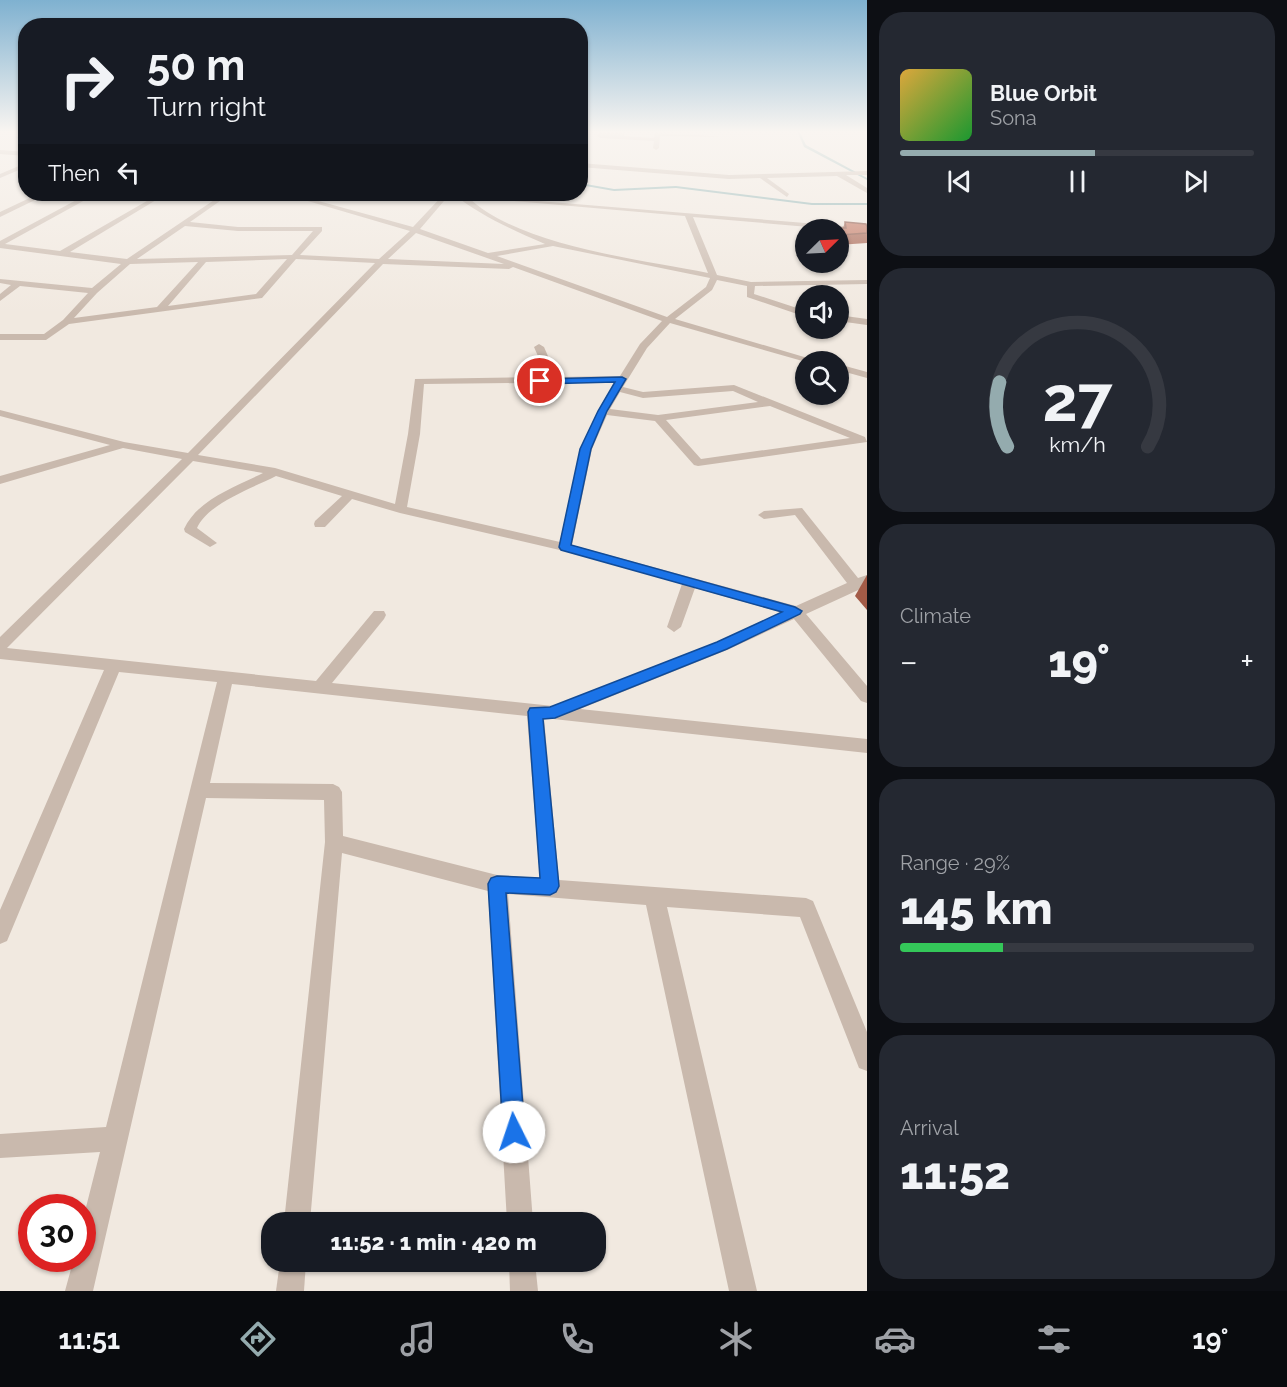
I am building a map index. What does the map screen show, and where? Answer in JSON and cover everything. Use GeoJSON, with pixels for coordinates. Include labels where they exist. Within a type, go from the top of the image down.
{"type":"FeatureCollection","features":[{"type":"Feature","properties":{"kind":"street"},"geometry":{"type":"LineString","coordinates":[[0,215],[28,201]]}},
{"type":"Feature","properties":{"kind":"street"},"geometry":{"type":"LineString","coordinates":[[0,245],[79,201]]}},
{"type":"Feature","properties":{"kind":"street"},"geometry":{"type":"LineString","coordinates":[[63,253],[151,201]]}},
{"type":"Feature","properties":{"kind":"street"},"geometry":{"type":"LineString","coordinates":[[0,337],[46,337],[66,322],[94,291],[129,262],[217,201]]}},
{"type":"Feature","properties":{"kind":"street"},"geometry":{"type":"LineString","coordinates":[[311,201],[415,230],[669,320],[795,356]]}},
{"type":"Feature","properties":{"kind":"street"},"geometry":{"type":"LineString","coordinates":[[0,646],[191,456],[382,260],[415,230],[441,201]]}},
{"type":"Feature","properties":{"kind":"street"},"geometry":{"type":"LineString","coordinates":[[468,201],[501,224],[552,244],[714,278],[751,284],[867,282]]}},
{"type":"Feature","properties":{"kind":"street"},"geometry":{"type":"LineString","coordinates":[[540,201],[867,230]]}},
{"type":"Feature","properties":{"kind":"street"},"geometry":{"type":"LineString","coordinates":[[565,547],[586,449],[603,411],[643,346],[669,320],[709,288],[714,278],[688,214]]}},
{"type":"Feature","properties":{"kind":"street"},"geometry":{"type":"LineString","coordinates":[[66,322],[259,296],[319,229],[238,229],[184,224]]}},
{"type":"Feature","properties":{"kind":"street"},"geometry":{"type":"LineString","coordinates":[[488,256],[552,244]]}},
{"type":"Feature","properties":{"kind":"street"},"geometry":{"type":"LineString","coordinates":[[0,245],[129,262],[293,257],[518,267]]}},
{"type":"Feature","properties":{"kind":"street"},"geometry":{"type":"LineString","coordinates":[[160,309],[204,260]]}},
{"type":"Feature","properties":{"kind":"street"},"geometry":{"type":"LineString","coordinates":[[0,281],[94,291]]}},
{"type":"Feature","properties":{"kind":"street"},"geometry":{"type":"LineString","coordinates":[[0,298],[18,283]]}},
{"type":"Feature","properties":{"kind":"street"},"geometry":{"type":"LineString","coordinates":[[751,284],[750,295],[795,310]]}},
{"type":"Feature","properties":{"kind":"street"},"geometry":{"type":"LineString","coordinates":[[849,318],[866,318]]}},
{"type":"Feature","properties":{"kind":"street"},"geometry":{"type":"LineString","coordinates":[[539,347],[554,381]]}},
{"type":"Feature","properties":{"kind":"street"},"geometry":{"type":"LineString","coordinates":[[849,370],[867,375]]}},
{"type":"Feature","properties":{"kind":"street"},"geometry":{"type":"LineString","coordinates":[[400,508],[414,434],[419,381],[554,381],[619,384],[643,394],[734,388],[865,440]]}},
{"type":"Feature","properties":{"kind":"street"},"geometry":{"type":"LineString","coordinates":[[603,411],[658,418],[771,403]]}},
{"type":"Feature","properties":{"kind":"street"},"geometry":{"type":"LineString","coordinates":[[0,413],[124,445],[275,472],[400,508],[565,547],[795,611],[867,698]]}},
{"type":"Feature","properties":{"kind":"street"},"geometry":{"type":"LineString","coordinates":[[658,418],[698,463],[865,440]]}},
{"type":"Feature","properties":{"kind":"street"},"geometry":{"type":"LineString","coordinates":[[0,480],[67,459],[124,445]]}},
{"type":"Feature","properties":{"kind":"street"},"geometry":{"type":"LineString","coordinates":[[210,543],[190,529],[191,523],[211,505],[275,472]]}},
{"type":"Feature","properties":{"kind":"street"},"geometry":{"type":"LineString","coordinates":[[320,524],[351,494]]}},
{"type":"Feature","properties":{"kind":"street"},"geometry":{"type":"LineString","coordinates":[[543,713],[722,646],[795,611],[862,583],[798,511],[764,515]]}},
{"type":"Feature","properties":{"kind":"street"},"geometry":{"type":"LineString","coordinates":[[674,627],[690,581]]}},
{"type":"Feature","properties":{"kind":"street"},"geometry":{"type":"LineString","coordinates":[[319,688],[379,615]]}},
{"type":"Feature","properties":{"kind":"street"},"geometry":{"type":"LineString","coordinates":[[0,653],[867,746]]}},
{"type":"Feature","properties":{"kind":"street"},"geometry":{"type":"LineString","coordinates":[[0,933],[114,665]]}},
{"type":"Feature","properties":{"kind":"street"},"geometry":{"type":"LineString","coordinates":[[79,1291],[226,677]]}},
{"type":"Feature","properties":{"kind":"street"},"geometry":{"type":"LineString","coordinates":[[543,713],[550,886]]}},
{"type":"Feature","properties":{"kind":"street"},"geometry":{"type":"LineString","coordinates":[[199,790],[333,792],[334,842],[298,1212]]}},
{"type":"Feature","properties":{"kind":"street"},"geometry":{"type":"LineString","coordinates":[[334,842],[497,884],[550,886],[806,908],[867,1060]]}},
{"type":"Feature","properties":{"kind":"street"},"geometry":{"type":"LineString","coordinates":[[497,884],[519,1212]]}},
{"type":"Feature","properties":{"kind":"street"},"geometry":{"type":"LineString","coordinates":[[654,895],[743,1291]]}},
{"type":"Feature","properties":{"kind":"street"},"geometry":{"type":"LineString","coordinates":[[0,1146],[115,1138]]}},
{"type":"Feature","properties":{"kind":"street"},"geometry":{"type":"LineString","coordinates":[[290,1291],[292,1272]]}},
{"type":"Feature","properties":{"kind":"street"},"geometry":{"type":"LineString","coordinates":[[523,1272],[524,1291]]}},
{"type":"Feature","properties":{"kind":"building"},"geometry":{"type":"Polygon","coordinates":[[[849,222],[866,224],[867,233],[849,234],[849,222]]]}},
{"type":"Feature","properties":{"kind":"waterway"},"geometry":{"type":"LineString","coordinates":[[726,193],[812,204],[867,204]]}},
{"type":"Feature","properties":{"kind":"route"},"geometry":{"type":"LineString","coordinates":[[514,1132],[497,884],[550,886],[535,712],[550,713],[722,646],[795,611],[565,547],[586,449],[603,411],[622,379],[540,381]]}}]}
